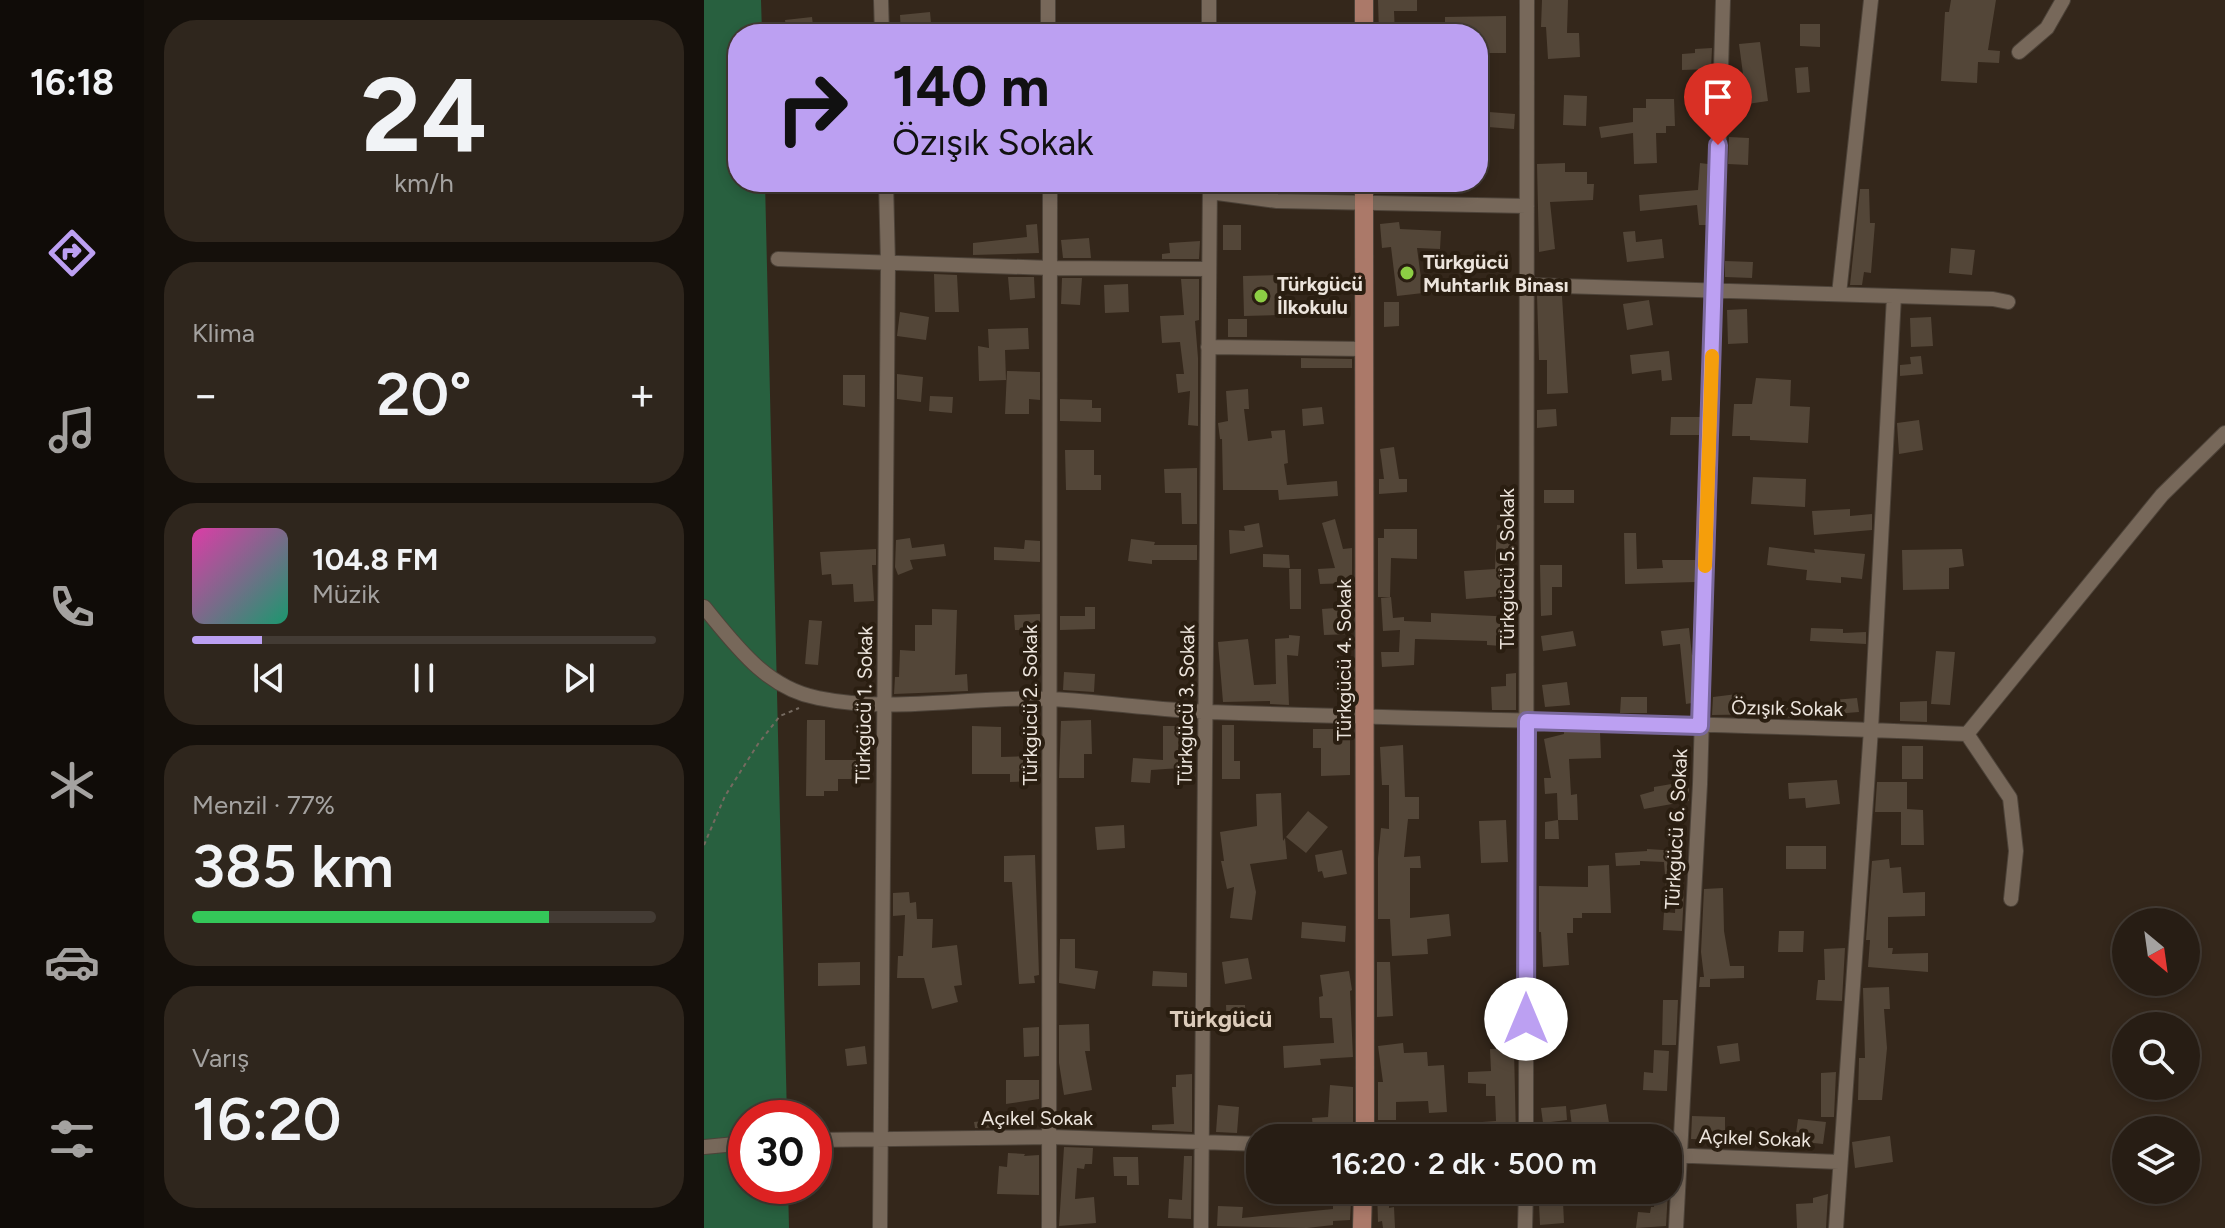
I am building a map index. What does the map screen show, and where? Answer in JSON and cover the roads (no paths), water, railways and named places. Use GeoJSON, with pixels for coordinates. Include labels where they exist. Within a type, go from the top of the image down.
{"type":"FeatureCollection","features":[{"type":"Feature","properties":{"kind":"main road"},"geometry":{"type":"LineString","coordinates":[[1364,0],[1364,24]]}},
{"type":"Feature","properties":{"kind":"main road","name":"Türkgücü 4. Sokak"},"geometry":{"type":"LineString","coordinates":[[1364,192],[1365,1124]]}},
{"type":"Feature","properties":{"kind":"main road"},"geometry":{"type":"LineString","coordinates":[[1362,1228],[1363,1204]]}},
{"type":"Feature","properties":{"kind":"street"},"geometry":{"type":"LineString","coordinates":[[881,0],[882,24]]}},
{"type":"Feature","properties":{"kind":"street"},"geometry":{"type":"LineString","coordinates":[[1048,0],[1048,24]]}},
{"type":"Feature","properties":{"kind":"street"},"geometry":{"type":"LineString","coordinates":[[1209,0],[1209,24]]}},
{"type":"Feature","properties":{"kind":"street","name":"Türkgücü 5. Sokak"},"geometry":{"type":"LineString","coordinates":[[1526,1124],[1527,0]]}},
{"type":"Feature","properties":{"kind":"street","name":"Türkgücü 6. Sokak"},"geometry":{"type":"LineString","coordinates":[[1679,1124],[1685,1089],[1684,1041],[1700,784],[1723,0]]}},
{"type":"Feature","properties":{"kind":"street"},"geometry":{"type":"LineString","coordinates":[[1839,294],[1871,0]]}},
{"type":"Feature","properties":{"kind":"street"},"geometry":{"type":"LineString","coordinates":[[2019,52],[2047,28],[2063,0]]}},
{"type":"Feature","properties":{"kind":"street","name":"Türkgücü 1. Sokak"},"geometry":{"type":"LineString","coordinates":[[880,1228],[886,192]]}},
{"type":"Feature","properties":{"kind":"street","name":"Türkgücü 2. Sokak"},"geometry":{"type":"LineString","coordinates":[[1049,1228],[1050,192]]}},
{"type":"Feature","properties":{"kind":"street","name":"Türkgücü 3. Sokak"},"geometry":{"type":"LineString","coordinates":[[1201,1228],[1210,192]]}},
{"type":"Feature","properties":{"kind":"street"},"geometry":{"type":"LineString","coordinates":[[1234,192],[1277,201],[1527,206]]}},
{"type":"Feature","properties":{"kind":"street"},"geometry":{"type":"LineString","coordinates":[[778,259],[1051,268],[1209,269]]}},
{"type":"Feature","properties":{"kind":"street"},"geometry":{"type":"LineString","coordinates":[[1528,285],[1993,299],[2008,302]]}},
{"type":"Feature","properties":{"kind":"street"},"geometry":{"type":"LineString","coordinates":[[1836,1228],[1871,729],[1894,296]]}},
{"type":"Feature","properties":{"kind":"street"},"geometry":{"type":"LineString","coordinates":[[1208,347],[1365,349]]}},
{"type":"Feature","properties":{"kind":"street"},"geometry":{"type":"LineString","coordinates":[[2011,899],[2016,851],[2010,798],[1967,734],[2162,495],[2225,433]]}},
{"type":"Feature","properties":{"kind":"street","name":"Özışık Sokak"},"geometry":{"type":"LineString","coordinates":[[704,607],[736,646],[767,676],[788,689],[819,699],[884,705],[1050,699],[1206,712],[1967,734]]}},
{"type":"Feature","properties":{"kind":"street","name":"Açıkel Sokak"},"geometry":{"type":"LineString","coordinates":[[832,1140],[1051,1137],[1246,1143]]}},
{"type":"Feature","properties":{"kind":"street"},"geometry":{"type":"LineString","coordinates":[[704,1147],[728,1145]]}},
{"type":"Feature","properties":{"kind":"street","name":"Açıkel Sokak"},"geometry":{"type":"LineString","coordinates":[[1682,1155],[1839,1162]]}},
{"type":"Feature","properties":{"kind":"street"},"geometry":{"type":"LineString","coordinates":[[1525,1228],[1526,1204]]}},
{"type":"Feature","properties":{"kind":"street","name":"Türkgücü 6. Sokak"},"geometry":{"type":"LineString","coordinates":[[1675,1204],[1676,1228]]}},
{"type":"Feature","properties":{"kind":"place","name":"Türkgücü Muhtarlık Binası"},"geometry":{"type":"Point","coordinates":[1407,273]}},
{"type":"Feature","properties":{"kind":"place","name":"Türkgücü İlkokulu"},"geometry":{"type":"Point","coordinates":[1261,296]}},
{"type":"Feature","properties":{"kind":"district","name":"Türkgücü"},"geometry":{"type":"Point","coordinates":[1221,1018]}}]}
